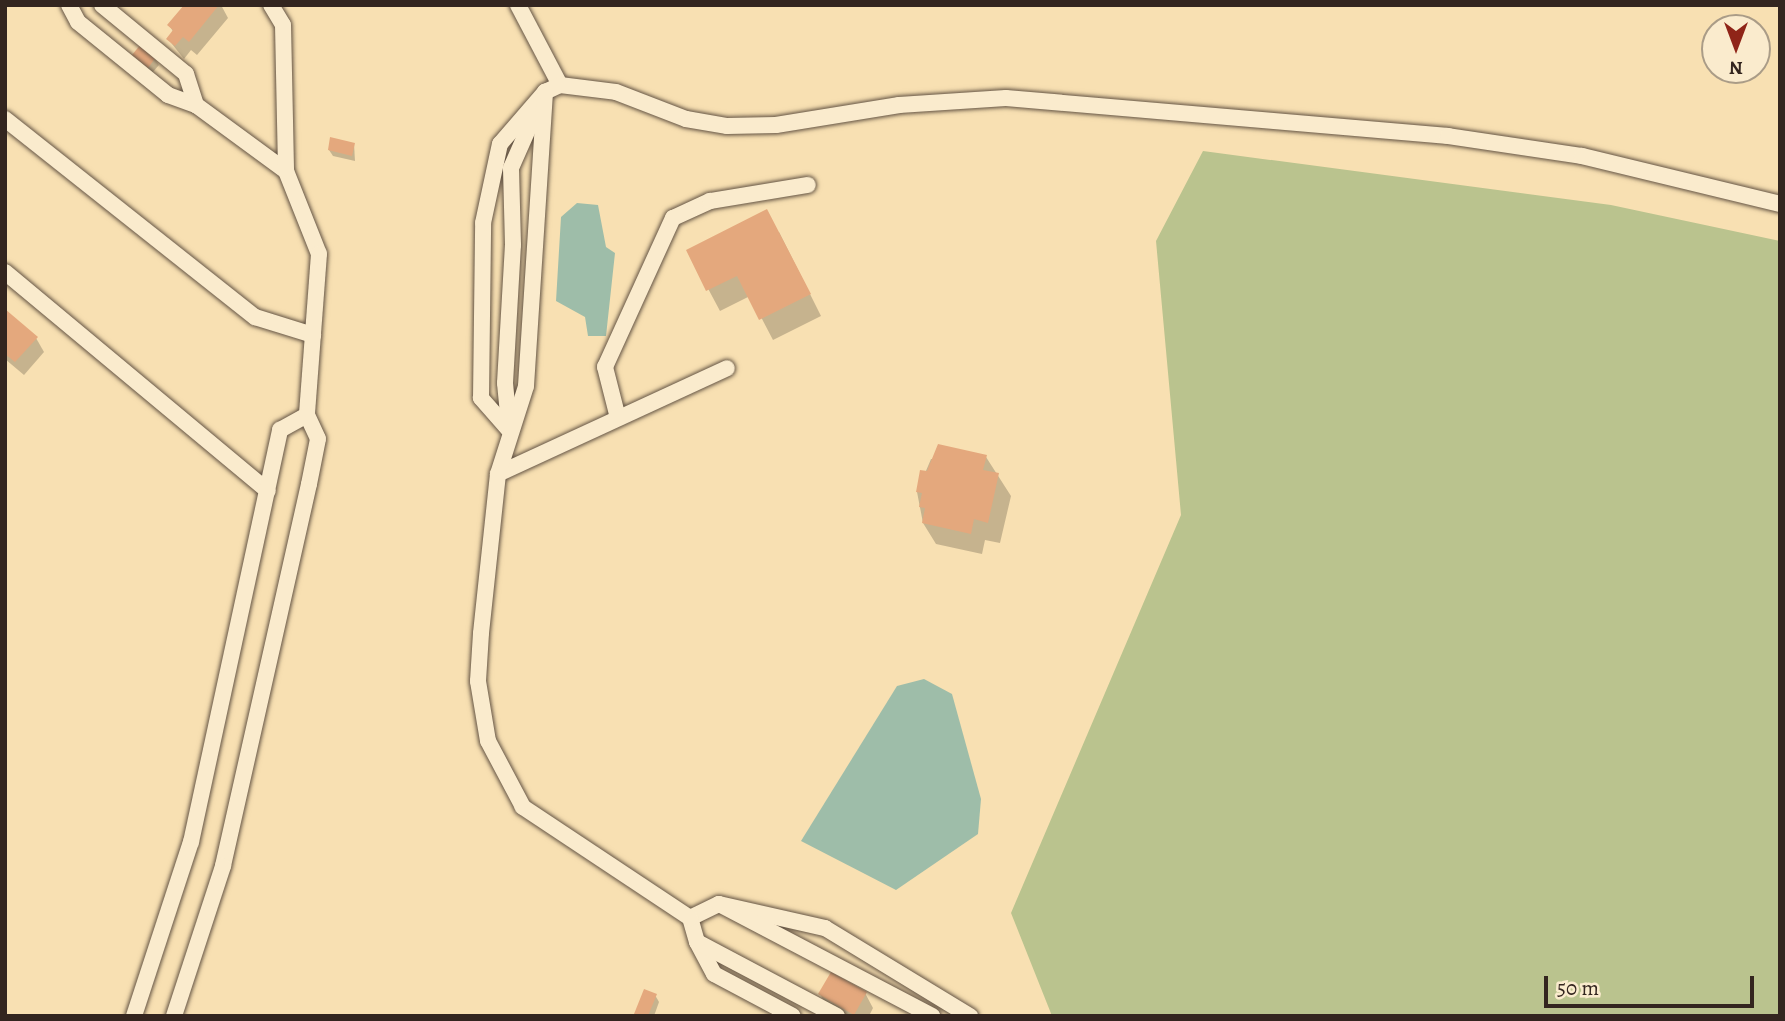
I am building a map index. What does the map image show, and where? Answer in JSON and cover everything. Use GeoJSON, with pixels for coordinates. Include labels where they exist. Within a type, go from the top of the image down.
{"type":"FeatureCollection","features":[{"type":"Feature","properties":{"kind":"lane"},"geometry":{"type":"LineString","coordinates":[[69,5],[78,22],[168,95],[196,105],[286,170]]}},
{"type":"Feature","properties":{"kind":"lane"},"geometry":{"type":"LineString","coordinates":[[102,5],[186,74],[196,105]]}},
{"type":"Feature","properties":{"kind":"lane"},"geometry":{"type":"LineString","coordinates":[[174,1016],[223,866],[318,439],[307,415],[319,254],[286,170],[283,25],[271,5]]}},
{"type":"Feature","properties":{"kind":"lane"},"geometry":{"type":"LineString","coordinates":[[518,5],[552,89],[526,386],[509,429],[498,474],[478,681],[488,741],[523,807],[690,918],[697,942],[714,974],[793,1016]]}},
{"type":"Feature","properties":{"kind":"lane"},"geometry":{"type":"LineString","coordinates":[[509,429],[505,383],[513,245],[511,168],[552,89]]}},
{"type":"Feature","properties":{"kind":"lane"},"geometry":{"type":"LineString","coordinates":[[509,429],[481,398],[483,223],[500,144],[552,89],[616,92],[686,119],[727,126],[776,125],[899,105],[1006,98],[1448,136],[1582,156],[1780,204]]}},
{"type":"Feature","properties":{"kind":"lane"},"geometry":{"type":"LineString","coordinates":[[5,119],[255,317],[313,335]]}},
{"type":"Feature","properties":{"kind":"lane"},"geometry":{"type":"LineString","coordinates":[[618,418],[605,367],[673,218],[710,201],[808,184]]}},
{"type":"Feature","properties":{"kind":"lane"},"geometry":{"type":"LineString","coordinates":[[5,272],[268,491]]}},
{"type":"Feature","properties":{"kind":"lane"},"geometry":{"type":"LineString","coordinates":[[498,474],[727,368]]}},
{"type":"Feature","properties":{"kind":"lane"},"geometry":{"type":"LineString","coordinates":[[134,1016],[191,842],[280,430],[307,415]]}},
{"type":"Feature","properties":{"kind":"lane"},"geometry":{"type":"LineString","coordinates":[[690,918],[719,904],[825,928],[970,1016]]}},
{"type":"Feature","properties":{"kind":"lane"},"geometry":{"type":"LineString","coordinates":[[719,904],[932,1016]]}},
{"type":"Feature","properties":{"kind":"lane"},"geometry":{"type":"LineString","coordinates":[[697,942],[837,1016]]}},
{"type":"Feature","properties":{"kind":"green space"},"geometry":{"type":"Polygon","coordinates":[[[1203,151],[1611,205],[1780,241],[1780,1016],[1052,1016],[1011,913],[1181,515],[1156,241],[1203,151]]]}},
{"type":"Feature","properties":{"kind":"shaded area"},"geometry":{"type":"Polygon","coordinates":[[[577,203],[598,205],[606,247],[615,253],[606,336],[588,336],[585,317],[556,301],[561,217],[577,203]]]}},
{"type":"Feature","properties":{"kind":"shaded area"},"geometry":{"type":"Polygon","coordinates":[[[924,679],[952,694],[981,799],[978,834],[896,890],[801,841],[897,686],[924,679]]]}},
{"type":"Feature","properties":{"kind":"building"},"geometry":{"type":"Polygon","coordinates":[[[184,5],[219,5],[189,42],[183,37],[175,46],[166,39],[173,30],[167,25],[184,5]]]}},
{"type":"Feature","properties":{"kind":"building"},"geometry":{"type":"Polygon","coordinates":[[[141,44],[156,57],[148,68],[132,55],[141,44]]]}},
{"type":"Feature","properties":{"kind":"building"},"geometry":{"type":"Polygon","coordinates":[[[330,137],[355,143],[352,156],[328,150],[330,137]]]}},
{"type":"Feature","properties":{"kind":"building"},"geometry":{"type":"Polygon","coordinates":[[[767,209],[811,294],[759,320],[737,276],[706,291],[686,250],[767,209]]]}},
{"type":"Feature","properties":{"kind":"building"},"geometry":{"type":"Polygon","coordinates":[[[5,309],[38,337],[15,362],[5,354],[5,309]]]}},
{"type":"Feature","properties":{"kind":"building"},"geometry":{"type":"Polygon","coordinates":[[[938,444],[987,455],[983,470],[999,473],[988,523],[974,519],[971,534],[922,523],[925,508],[919,507],[922,493],[916,492],[920,470],[927,471],[938,444]]]}},
{"type":"Feature","properties":{"kind":"building"},"geometry":{"type":"Polygon","coordinates":[[[831,972],[867,992],[854,1015],[818,994],[831,972]]]}},
{"type":"Feature","properties":{"kind":"building"},"geometry":{"type":"Polygon","coordinates":[[[644,989],[657,994],[648,1016],[639,1016],[634,1014],[644,989]]]}}]}
